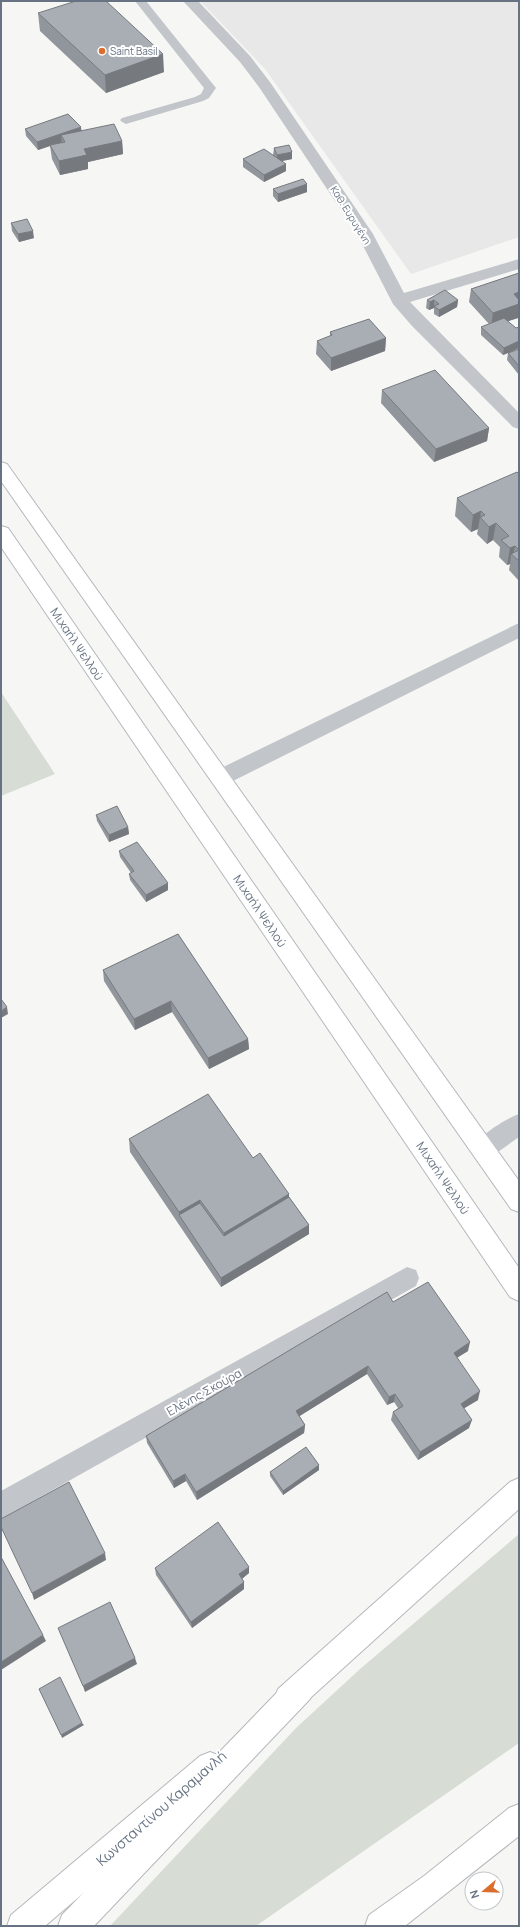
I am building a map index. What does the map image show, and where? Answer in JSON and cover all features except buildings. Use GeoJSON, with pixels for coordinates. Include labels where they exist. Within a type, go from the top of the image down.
{"type":"FeatureCollection","features":[{"type":"Feature","properties":{"kind":"main road"},"geometry":{"type":"LineString","coordinates":[[1,468],[519,1201]]}},
{"type":"Feature","properties":{"kind":"main road","name":"Μιχαήλ Ψελλού"},"geometry":{"type":"LineString","coordinates":[[1,533],[519,1289]]}},
{"type":"Feature","properties":{"kind":"main road"},"geometry":{"type":"LineString","coordinates":[[73,1926],[300,1689],[519,1491]]}},
{"type":"Feature","properties":{"kind":"main road","name":"Κωνσταντίνου Καραμανλή"},"geometry":{"type":"LineString","coordinates":[[22,1926],[300,1689]]}},
{"type":"Feature","properties":{"kind":"main road"},"geometry":{"type":"LineString","coordinates":[[380,1926],[434,1886],[519,1818]]}},
{"type":"Feature","properties":{"kind":"street","name":"Καθ. Ευρυγένη"},"geometry":{"type":"LineString","coordinates":[[190,1],[245,60],[265,85],[365,234],[399,300],[418,322],[519,423]]}},
{"type":"Feature","properties":{"kind":"street"},"geometry":{"type":"LineString","coordinates":[[399,300],[519,264]]}},
{"type":"Feature","properties":{"kind":"street"},"geometry":{"type":"LineString","coordinates":[[220,778],[519,630]]}},
{"type":"Feature","properties":{"kind":"street"},"geometry":{"type":"LineString","coordinates":[[484,1150],[519,1124]]}},
{"type":"Feature","properties":{"kind":"street","name":"Ελένης Σκούρα"},"geometry":{"type":"LineString","coordinates":[[1,1506],[407,1278]]}},
{"type":"Feature","properties":{"kind":"lane"},"geometry":{"type":"LineString","coordinates":[[126,120],[199,99],[205,96],[210,88],[140,1]]}},
{"type":"Feature","properties":{"kind":"shaded area"},"geometry":{"type":"Polygon","coordinates":[[[200,1],[519,1],[519,237],[411,274],[265,69],[200,1]]]}},
{"type":"Feature","properties":{"kind":"shaded area"},"geometry":{"type":"Polygon","coordinates":[[[1,692],[55,774],[1,796],[1,692]]]}},
{"type":"Feature","properties":{"kind":"shaded area"},"geometry":{"type":"Polygon","coordinates":[[[519,1534],[519,1743],[256,1926],[110,1926],[296,1728],[360,1669],[519,1534]]]}},
{"type":"Feature","properties":{"kind":"place","name":"Saint Basil"},"geometry":{"type":"Point","coordinates":[102,51]}}]}
